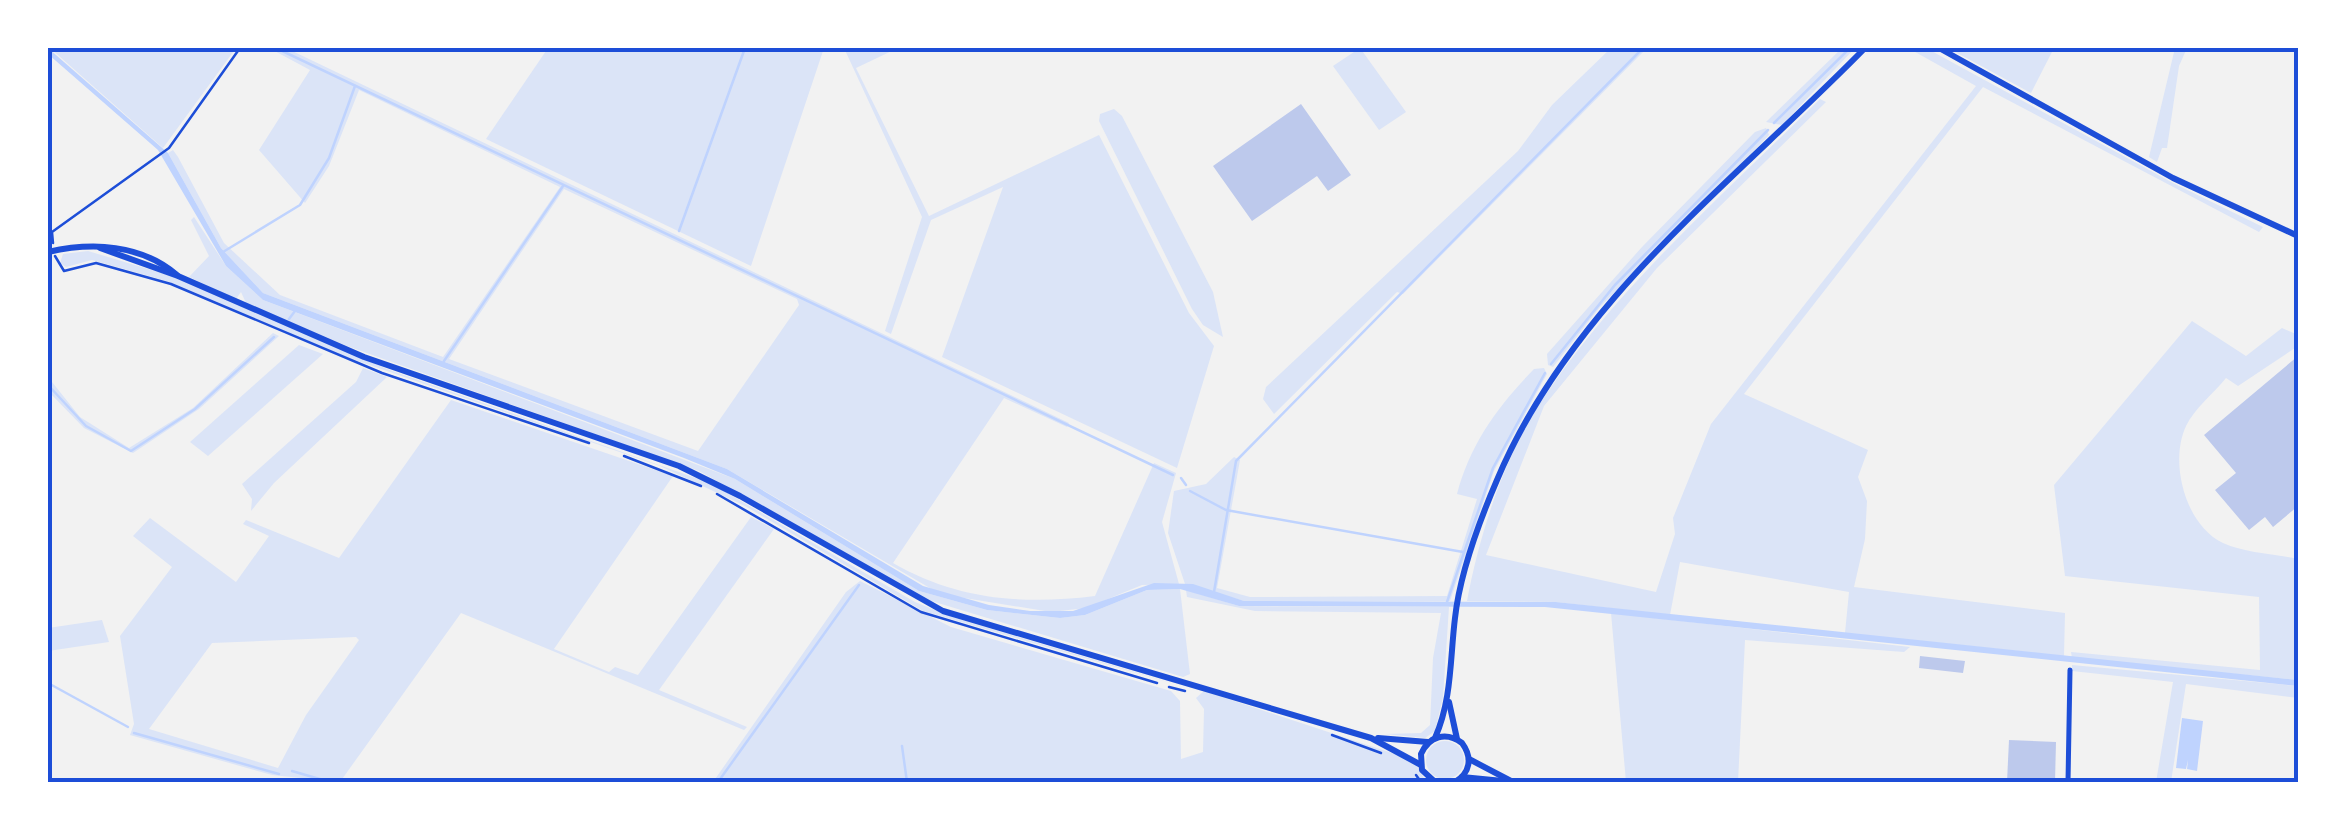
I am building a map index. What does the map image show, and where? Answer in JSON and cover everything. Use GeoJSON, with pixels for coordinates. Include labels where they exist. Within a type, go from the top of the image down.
{"type":"FeatureCollection","features":[{"type":"Feature","properties":{"kind":"street"},"geometry":{"type":"LineString","coordinates":[[1421,765],[1448,696],[1455,614],[1478,530],[1510,450],[1572,348],[1706,204],[1865,48]]}},
{"type":"Feature","properties":{"kind":"street"},"geometry":{"type":"LineString","coordinates":[[1939,48],[2174,178],[2298,236]]}},
{"type":"Feature","properties":{"kind":"street"},"geometry":{"type":"LineString","coordinates":[[100,248],[178,276],[364,357],[679,466],[740,496],[943,611],[1371,738],[1421,765],[1434,782]]}},
{"type":"Feature","properties":{"kind":"street"},"geometry":{"type":"LineString","coordinates":[[51,252],[100,248],[144,252],[178,276]]}},
{"type":"Feature","properties":{"kind":"street"},"geometry":{"type":"LineString","coordinates":[[2068,782],[2070,670]]}},
{"type":"Feature","properties":{"kind":"street"},"geometry":{"type":"LineString","coordinates":[[1448,696],[1457,739],[1469,758],[1512,782]]}},
{"type":"Feature","properties":{"kind":"street"},"geometry":{"type":"LineString","coordinates":[[1371,738],[1457,739]]}},
{"type":"Feature","properties":{"kind":"street"},"geometry":{"type":"LineString","coordinates":[[1469,758],[1457,781],[1512,782]]}},
{"type":"Feature","properties":{"kind":"path"},"geometry":{"type":"LineString","coordinates":[[240,48],[169,148],[52,232],[51,252],[64,271],[96,263],[172,284],[382,373],[598,447]]}},
{"type":"Feature","properties":{"kind":"path"},"geometry":{"type":"LineString","coordinates":[[616,453],[706,488],[921,612],[1194,693]]}},
{"type":"Feature","properties":{"kind":"path"},"geometry":{"type":"LineString","coordinates":[[1320,731],[1386,755]]}},
{"type":"Feature","properties":{"kind":"path"},"geometry":{"type":"LineString","coordinates":[[1412,768],[1421,782]]}},
{"type":"Feature","properties":{"kind":"shaded area"},"geometry":{"type":"Polygon","coordinates":[[[50,48],[236,48],[163,148],[50,48]]]}},
{"type":"Feature","properties":{"kind":"shaded area"},"geometry":{"type":"Polygon","coordinates":[[[269,48],[286,48],[1069,423],[1067,427],[1004,398],[893,563],[941,585],[991,597],[1042,600],[1095,596],[1154,463],[1176,473],[1162,522],[1179,584],[1142,585],[1086,608],[1051,612],[940,594],[727,469],[263,293],[221,248],[168,153],[173,150],[178,157],[224,243],[280,295],[443,357],[560,187],[359,90],[329,166],[305,203],[259,150],[310,70],[269,48]],[[564,189],[449,359],[698,451],[799,305],[797,299],[564,189]]]}},
{"type":"Feature","properties":{"kind":"shaded area"},"geometry":{"type":"Polygon","coordinates":[[[548,48],[824,48],[751,266],[486,139],[548,48]]]}},
{"type":"Feature","properties":{"kind":"shaded area"},"geometry":{"type":"Polygon","coordinates":[[[844,48],[898,48],[856,68],[929,216],[1099,135],[1189,313],[1214,346],[1177,468],[942,357],[1003,187],[931,220],[891,334],[885,331],[922,217],[844,48]]]}},
{"type":"Feature","properties":{"kind":"shaded area"},"geometry":{"type":"Polygon","coordinates":[[[1360,48],[1406,112],[1379,130],[1333,66],[1360,48]]]}},
{"type":"Feature","properties":{"kind":"shaded area"},"geometry":{"type":"Polygon","coordinates":[[[1611,48],[1647,48],[1403,294],[1397,292],[1274,414],[1263,399],[1266,387],[1518,151],[1552,105],[1611,48]]]}},
{"type":"Feature","properties":{"kind":"shaded area"},"geometry":{"type":"Polygon","coordinates":[[[1842,48],[1855,48],[1782,125],[1766,122],[1842,48]]]}},
{"type":"Feature","properties":{"kind":"shaded area"},"geometry":{"type":"Polygon","coordinates":[[[1908,48],[1926,48],[2173,183],[2263,227],[2259,232],[1983,87],[1744,394],[1868,450],[1858,477],[1867,501],[1865,539],[1854,587],[2065,613],[2064,656],[1845,633],[1849,592],[1680,562],[1670,615],[1556,602],[1467,601],[1485,526],[1503,476],[1524,429],[1567,365],[1670,246],[1820,99],[1826,102],[1657,268],[1544,406],[1486,555],[1656,592],[1675,534],[1673,518],[1711,424],[1976,86],[1908,48]]]}},
{"type":"Feature","properties":{"kind":"shaded area"},"geometry":{"type":"Polygon","coordinates":[[[1948,48],[2054,48],[2031,93],[1948,48]]]}},
{"type":"Feature","properties":{"kind":"shaded area"},"geometry":{"type":"Polygon","coordinates":[[[2175,48],[2187,48],[2179,66],[2167,148],[2162,148],[2157,162],[2149,157],[2175,48]]]}},
{"type":"Feature","properties":{"kind":"shaded area"},"geometry":{"type":"Polygon","coordinates":[[[1114,109],[1122,116],[1213,292],[1223,337],[1203,325],[1192,309],[1099,121],[1100,114],[1114,109]]]}},
{"type":"Feature","properties":{"kind":"shaded area"},"geometry":{"type":"Polygon","coordinates":[[[1766,128],[1769,135],[1600,307],[1553,367],[1548,365],[1547,354],[1642,247],[1755,132],[1766,128]]]}},
{"type":"Feature","properties":{"kind":"shaded area"},"geometry":{"type":"Polygon","coordinates":[[[194,217],[226,266],[263,300],[735,479],[919,591],[987,610],[1060,618],[1085,615],[1147,590],[1180,589],[1190,674],[1183,677],[928,600],[699,471],[347,346],[246,303],[241,292],[236,299],[189,277],[209,256],[191,220],[194,217]]]}},
{"type":"Feature","properties":{"kind":"shaded area"},"geometry":{"type":"Polygon","coordinates":[[[88,251],[175,277],[387,369],[710,483],[915,602],[955,618],[1181,686],[923,611],[745,506],[660,466],[338,354],[170,282],[92,260],[66,267],[60,263],[63,254],[88,251]]]}},
{"type":"Feature","properties":{"kind":"shaded area"},"geometry":{"type":"Polygon","coordinates":[[[2192,321],[2246,356],[2282,328],[2298,335],[2298,346],[2238,386],[2226,378],[2186,426],[2179,457],[2190,508],[2210,534],[2241,549],[2298,559],[2298,680],[2072,658],[2071,652],[2260,670],[2259,597],[2065,576],[2054,485],[2192,321]]]}},
{"type":"Feature","properties":{"kind":"shaded area"},"geometry":{"type":"Polygon","coordinates":[[[273,333],[279,336],[199,409],[133,453],[84,428],[48,391],[48,377],[80,417],[129,448],[193,408],[273,333]]]}},
{"type":"Feature","properties":{"kind":"shaded area"},"geometry":{"type":"Polygon","coordinates":[[[299,345],[323,354],[208,456],[190,442],[299,345]]]}},
{"type":"Feature","properties":{"kind":"shaded area"},"geometry":{"type":"Polygon","coordinates":[[[363,368],[387,377],[274,483],[251,511],[252,499],[242,484],[356,382],[363,368]]]}},
{"type":"Feature","properties":{"kind":"shaded area"},"geometry":{"type":"Polygon","coordinates":[[[1544,368],[1547,374],[1494,471],[1450,601],[1244,601],[1185,584],[1168,533],[1174,491],[1206,484],[1234,457],[1240,460],[1217,588],[1250,597],[1447,596],[1477,499],[1457,494],[1469,459],[1509,397],[1534,369],[1544,368]]]}},
{"type":"Feature","properties":{"kind":"shaded area"},"geometry":{"type":"Polygon","coordinates":[[[451,400],[673,476],[554,649],[609,672],[615,667],[638,675],[751,517],[774,529],[659,690],[747,727],[744,730],[461,613],[340,782],[272,775],[130,735],[134,724],[120,636],[172,567],[133,536],[150,518],[236,582],[269,536],[243,524],[246,520],[339,558],[451,400]],[[356,637],[212,643],[149,729],[278,768],[306,715],[359,640],[356,637]]]}},
{"type":"Feature","properties":{"kind":"shaded area"},"geometry":{"type":"Polygon","coordinates":[[[860,581],[951,627],[1171,691],[1180,701],[1181,759],[1203,752],[1204,709],[1196,698],[1204,691],[1404,757],[1416,764],[1426,782],[713,782],[846,592],[860,581]]]}},
{"type":"Feature","properties":{"kind":"shaded area"},"geometry":{"type":"Polygon","coordinates":[[[1186,590],[1239,606],[1449,607],[1443,697],[1435,731],[1425,738],[1385,734],[1421,733],[1430,725],[1433,658],[1441,613],[1255,611],[1187,597],[1186,590]]]}},
{"type":"Feature","properties":{"kind":"shaded area"},"geometry":{"type":"Polygon","coordinates":[[[1611,613],[1910,647],[1904,652],[1745,640],[1738,782],[1626,782],[1611,613]]]}},
{"type":"Feature","properties":{"kind":"shaded area"},"geometry":{"type":"Polygon","coordinates":[[[102,620],[109,642],[48,651],[48,628],[102,620]]]}},
{"type":"Feature","properties":{"kind":"shaded area"},"geometry":{"type":"Polygon","coordinates":[[[2072,665],[2298,686],[2298,698],[2186,684],[2171,782],[2156,782],[2173,682],[2072,671],[2072,665]]]}},
{"type":"Feature","properties":{"kind":"shaded area"},"geometry":{"type":"Polygon","coordinates":[[[1445,741],[1458,747],[1464,760],[1458,773],[1445,779],[1432,773],[1426,760],[1432,747],[1445,741]]]}},
{"type":"Feature","properties":{"kind":"water"},"geometry":{"type":"Polygon","coordinates":[[[48,48],[168,153],[221,248],[263,293],[727,469],[923,586],[989,605],[1030,611],[1073,611],[1154,583],[1193,584],[1244,601],[1556,602],[2298,680],[2298,686],[1545,607],[1239,606],[1180,589],[1147,590],[1085,615],[1060,618],[987,610],[919,591],[735,479],[263,300],[226,266],[158,150],[48,54],[48,48]]]}},
{"type":"Feature","properties":{"kind":"water"},"geometry":{"type":"Polygon","coordinates":[[[2182,718],[2203,721],[2197,771],[2187,769],[2188,760],[2186,769],[2176,768],[2182,718]]]}},
{"type":"Feature","properties":{"kind":"building"},"geometry":{"type":"Polygon","coordinates":[[[1301,104],[1351,175],[1328,191],[1317,176],[1252,221],[1213,166],[1301,104]]]}},
{"type":"Feature","properties":{"kind":"building"},"geometry":{"type":"Polygon","coordinates":[[[2298,356],[2298,506],[2273,527],[2265,517],[2249,530],[2215,490],[2236,473],[2204,435],[2298,356]]]}},
{"type":"Feature","properties":{"kind":"building"},"geometry":{"type":"Polygon","coordinates":[[[1920,656],[1965,661],[1963,673],[1919,668],[1920,656]]]}},
{"type":"Feature","properties":{"kind":"building"},"geometry":{"type":"Polygon","coordinates":[[[2009,740],[2056,742],[2055,782],[2007,782],[2009,740]]]}},
{"type":"Feature","properties":{"kind":"waterway"},"geometry":{"type":"LineString","coordinates":[[276,48],[1173,475]]}},
{"type":"Feature","properties":{"kind":"waterway"},"geometry":{"type":"LineString","coordinates":[[679,231],[745,48]]}},
{"type":"Feature","properties":{"kind":"waterway"},"geometry":{"type":"LineString","coordinates":[[1214,592],[1236,461],[1643,48]]}},
{"type":"Feature","properties":{"kind":"waterway"},"geometry":{"type":"LineString","coordinates":[[1774,123],[1850,48]]}},
{"type":"Feature","properties":{"kind":"waterway"},"geometry":{"type":"LineString","coordinates":[[223,252],[300,205],[329,158],[355,86]]}},
{"type":"Feature","properties":{"kind":"waterway"},"geometry":{"type":"LineString","coordinates":[[1551,364],[1615,285],[1768,130]]}},
{"type":"Feature","properties":{"kind":"waterway"},"geometry":{"type":"LineString","coordinates":[[444,361],[563,186]]}},
{"type":"Feature","properties":{"kind":"waterway"},"geometry":{"type":"LineString","coordinates":[[289,319],[295,311]]}},
{"type":"Feature","properties":{"kind":"waterway"},"geometry":{"type":"LineString","coordinates":[[48,385],[86,426],[131,451],[195,409],[274,337]]}},
{"type":"Feature","properties":{"kind":"waterway"},"geometry":{"type":"LineString","coordinates":[[1447,602],[1493,468],[1545,373]]}},
{"type":"Feature","properties":{"kind":"waterway"},"geometry":{"type":"LineString","coordinates":[[1181,478],[1186,485]]}},
{"type":"Feature","properties":{"kind":"waterway"},"geometry":{"type":"LineString","coordinates":[[1190,491],[1226,510],[1463,552]]}},
{"type":"Feature","properties":{"kind":"waterway"},"geometry":{"type":"LineString","coordinates":[[718,782],[859,585]]}},
{"type":"Feature","properties":{"kind":"waterway"},"geometry":{"type":"LineString","coordinates":[[48,683],[128,727]]}},
{"type":"Feature","properties":{"kind":"waterway"},"geometry":{"type":"LineString","coordinates":[[134,733],[279,774]]}},
{"type":"Feature","properties":{"kind":"waterway"},"geometry":{"type":"LineString","coordinates":[[902,746],[907,782]]}},
{"type":"Feature","properties":{"kind":"waterway"},"geometry":{"type":"LineString","coordinates":[[292,771],[330,782]]}}]}
